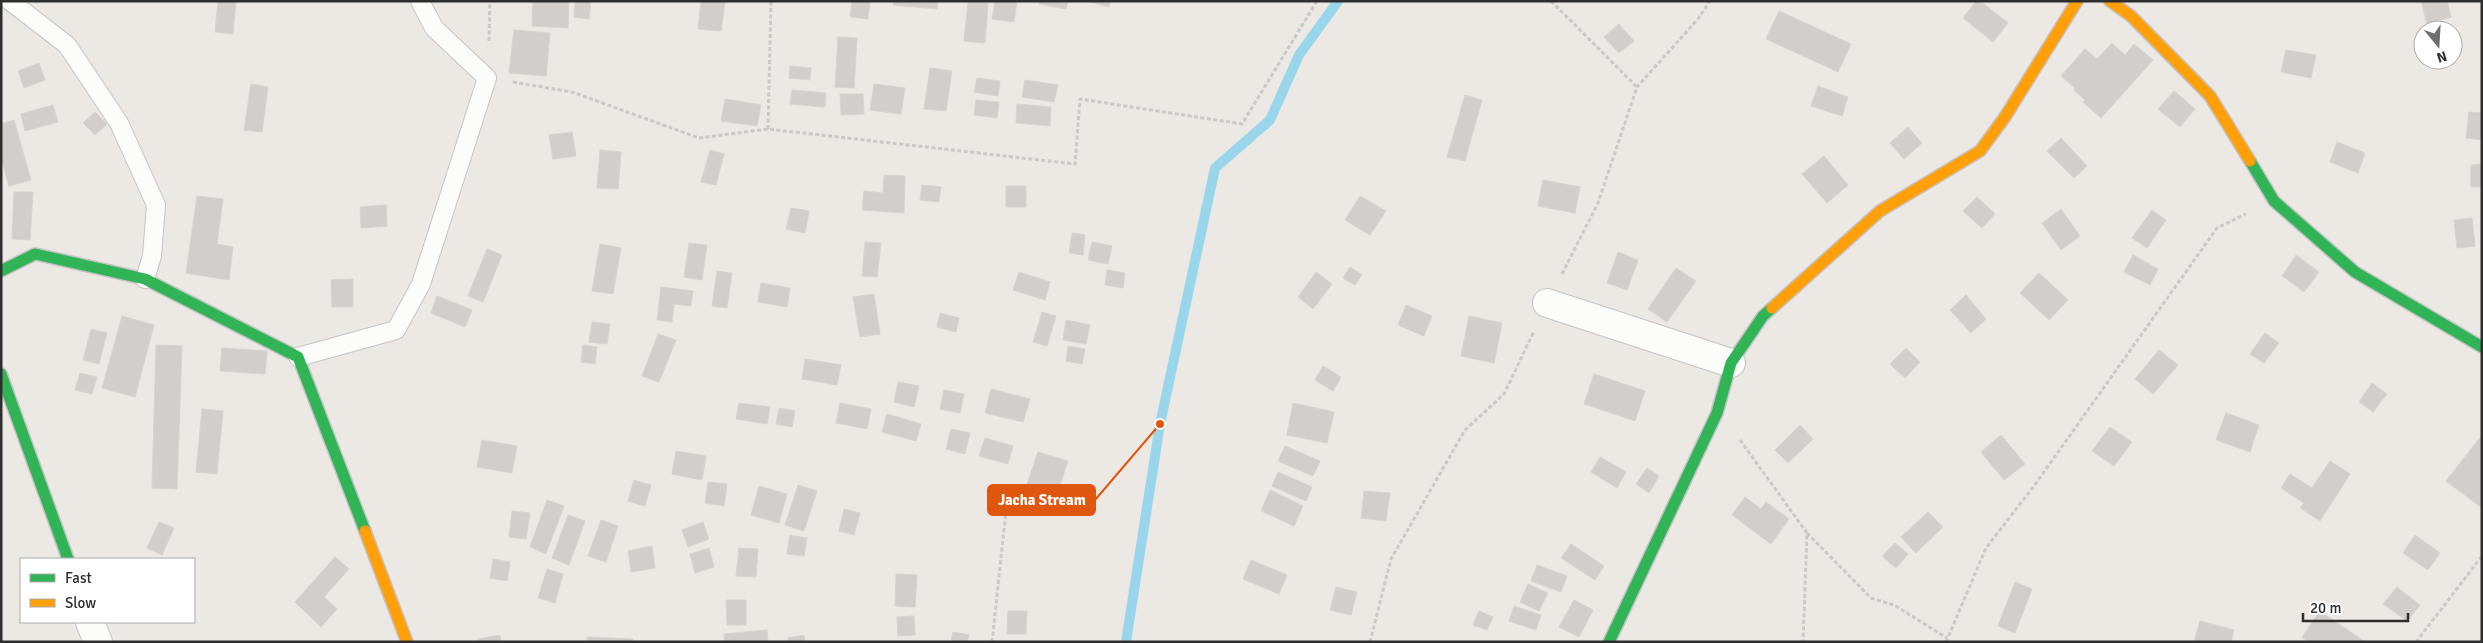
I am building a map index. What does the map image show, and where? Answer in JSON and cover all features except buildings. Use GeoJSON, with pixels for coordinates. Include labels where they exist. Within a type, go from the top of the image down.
{"type":"FeatureCollection","features":[{"type":"Feature","properties":{"kind":"street"},"geometry":{"type":"LineString","coordinates":[[1609,642],[1717,413],[1731,363],[1762,316],[1880,212],[1980,151],[2006,117],[2077,1]]}},
{"type":"Feature","properties":{"kind":"street"},"geometry":{"type":"LineString","coordinates":[[2110,1],[2131,16],[2210,96],[2274,201],[2355,272],[2482,347]]}},
{"type":"Feature","properties":{"kind":"street"},"geometry":{"type":"LineString","coordinates":[[1,271],[35,254],[145,279],[298,357],[407,642]]}},
{"type":"Feature","properties":{"kind":"street"},"geometry":{"type":"LineString","coordinates":[[1547,303],[1731,363]]}},
{"type":"Feature","properties":{"kind":"street"},"geometry":{"type":"LineString","coordinates":[[1,374],[68,558]]}},
{"type":"Feature","properties":{"kind":"street"},"geometry":{"type":"LineString","coordinates":[[90,623],[98,642]]}},
{"type":"Feature","properties":{"kind":"lane"},"geometry":{"type":"LineString","coordinates":[[10,1],[67,45],[119,123],[156,205],[152,256],[145,279]]}},
{"type":"Feature","properties":{"kind":"lane"},"geometry":{"type":"LineString","coordinates":[[298,357],[396,330],[420,284],[487,78],[434,28],[420,1]]}},
{"type":"Feature","properties":{"kind":"path"},"geometry":{"type":"LineString","coordinates":[[768,129],[770,1]]}},
{"type":"Feature","properties":{"kind":"path"},"geometry":{"type":"LineString","coordinates":[[487,78],[572,92],[699,138],[768,129],[1074,164],[1080,99],[1242,124],[1317,1]]}},
{"type":"Feature","properties":{"kind":"path"},"geometry":{"type":"LineString","coordinates":[[1551,1],[1637,87]]}},
{"type":"Feature","properties":{"kind":"path"},"geometry":{"type":"LineString","coordinates":[[1717,413],[1741,441],[1807,533],[1871,598],[1894,605],[1946,640],[1986,548],[2034,486],[2216,228],[2274,201]]}},
{"type":"Feature","properties":{"kind":"path"},"geometry":{"type":"LineString","coordinates":[[992,642],[1006,511]]}},
{"type":"Feature","properties":{"kind":"path"},"geometry":{"type":"LineString","coordinates":[[1802,642],[1807,533]]}},
{"type":"Feature","properties":{"kind":"path"},"geometry":{"type":"LineString","coordinates":[[2416,642],[2482,556]]}},
{"type":"Feature","properties":{"kind":"waterway"},"geometry":{"type":"LineString","coordinates":[[1126,642],[1160,424],[1215,168],[1270,120],[1299,55],[1338,1]]}},
{"type":"Feature","properties":{"kind":"traffic: fast"},"geometry":{"type":"LineString","coordinates":[[2250,161],[2274,201],[2355,272],[2482,347]]}},
{"type":"Feature","properties":{"kind":"traffic: fast"},"geometry":{"type":"LineString","coordinates":[[1,271],[35,254],[145,279],[298,357],[365,531]]}},
{"type":"Feature","properties":{"kind":"traffic: fast"},"geometry":{"type":"LineString","coordinates":[[1609,642],[1717,413],[1731,363],[1763,316],[1772,308]]}},
{"type":"Feature","properties":{"kind":"traffic: fast"},"geometry":{"type":"LineString","coordinates":[[1,374],[68,558]]}},
{"type":"Feature","properties":{"kind":"traffic: slow"},"geometry":{"type":"LineString","coordinates":[[1772,308],[1880,211],[1980,151],[2005,117],[2077,1]]}},
{"type":"Feature","properties":{"kind":"traffic: slow"},"geometry":{"type":"LineString","coordinates":[[2110,1],[2131,16],[2210,96],[2250,161]]}},
{"type":"Feature","properties":{"kind":"traffic: slow"},"geometry":{"type":"LineString","coordinates":[[365,531],[407,642]]}},
{"type":"Feature","properties":{"kind":"place","name":"Jacha Stream"},"geometry":{"type":"Point","coordinates":[1160,424]}}]}
